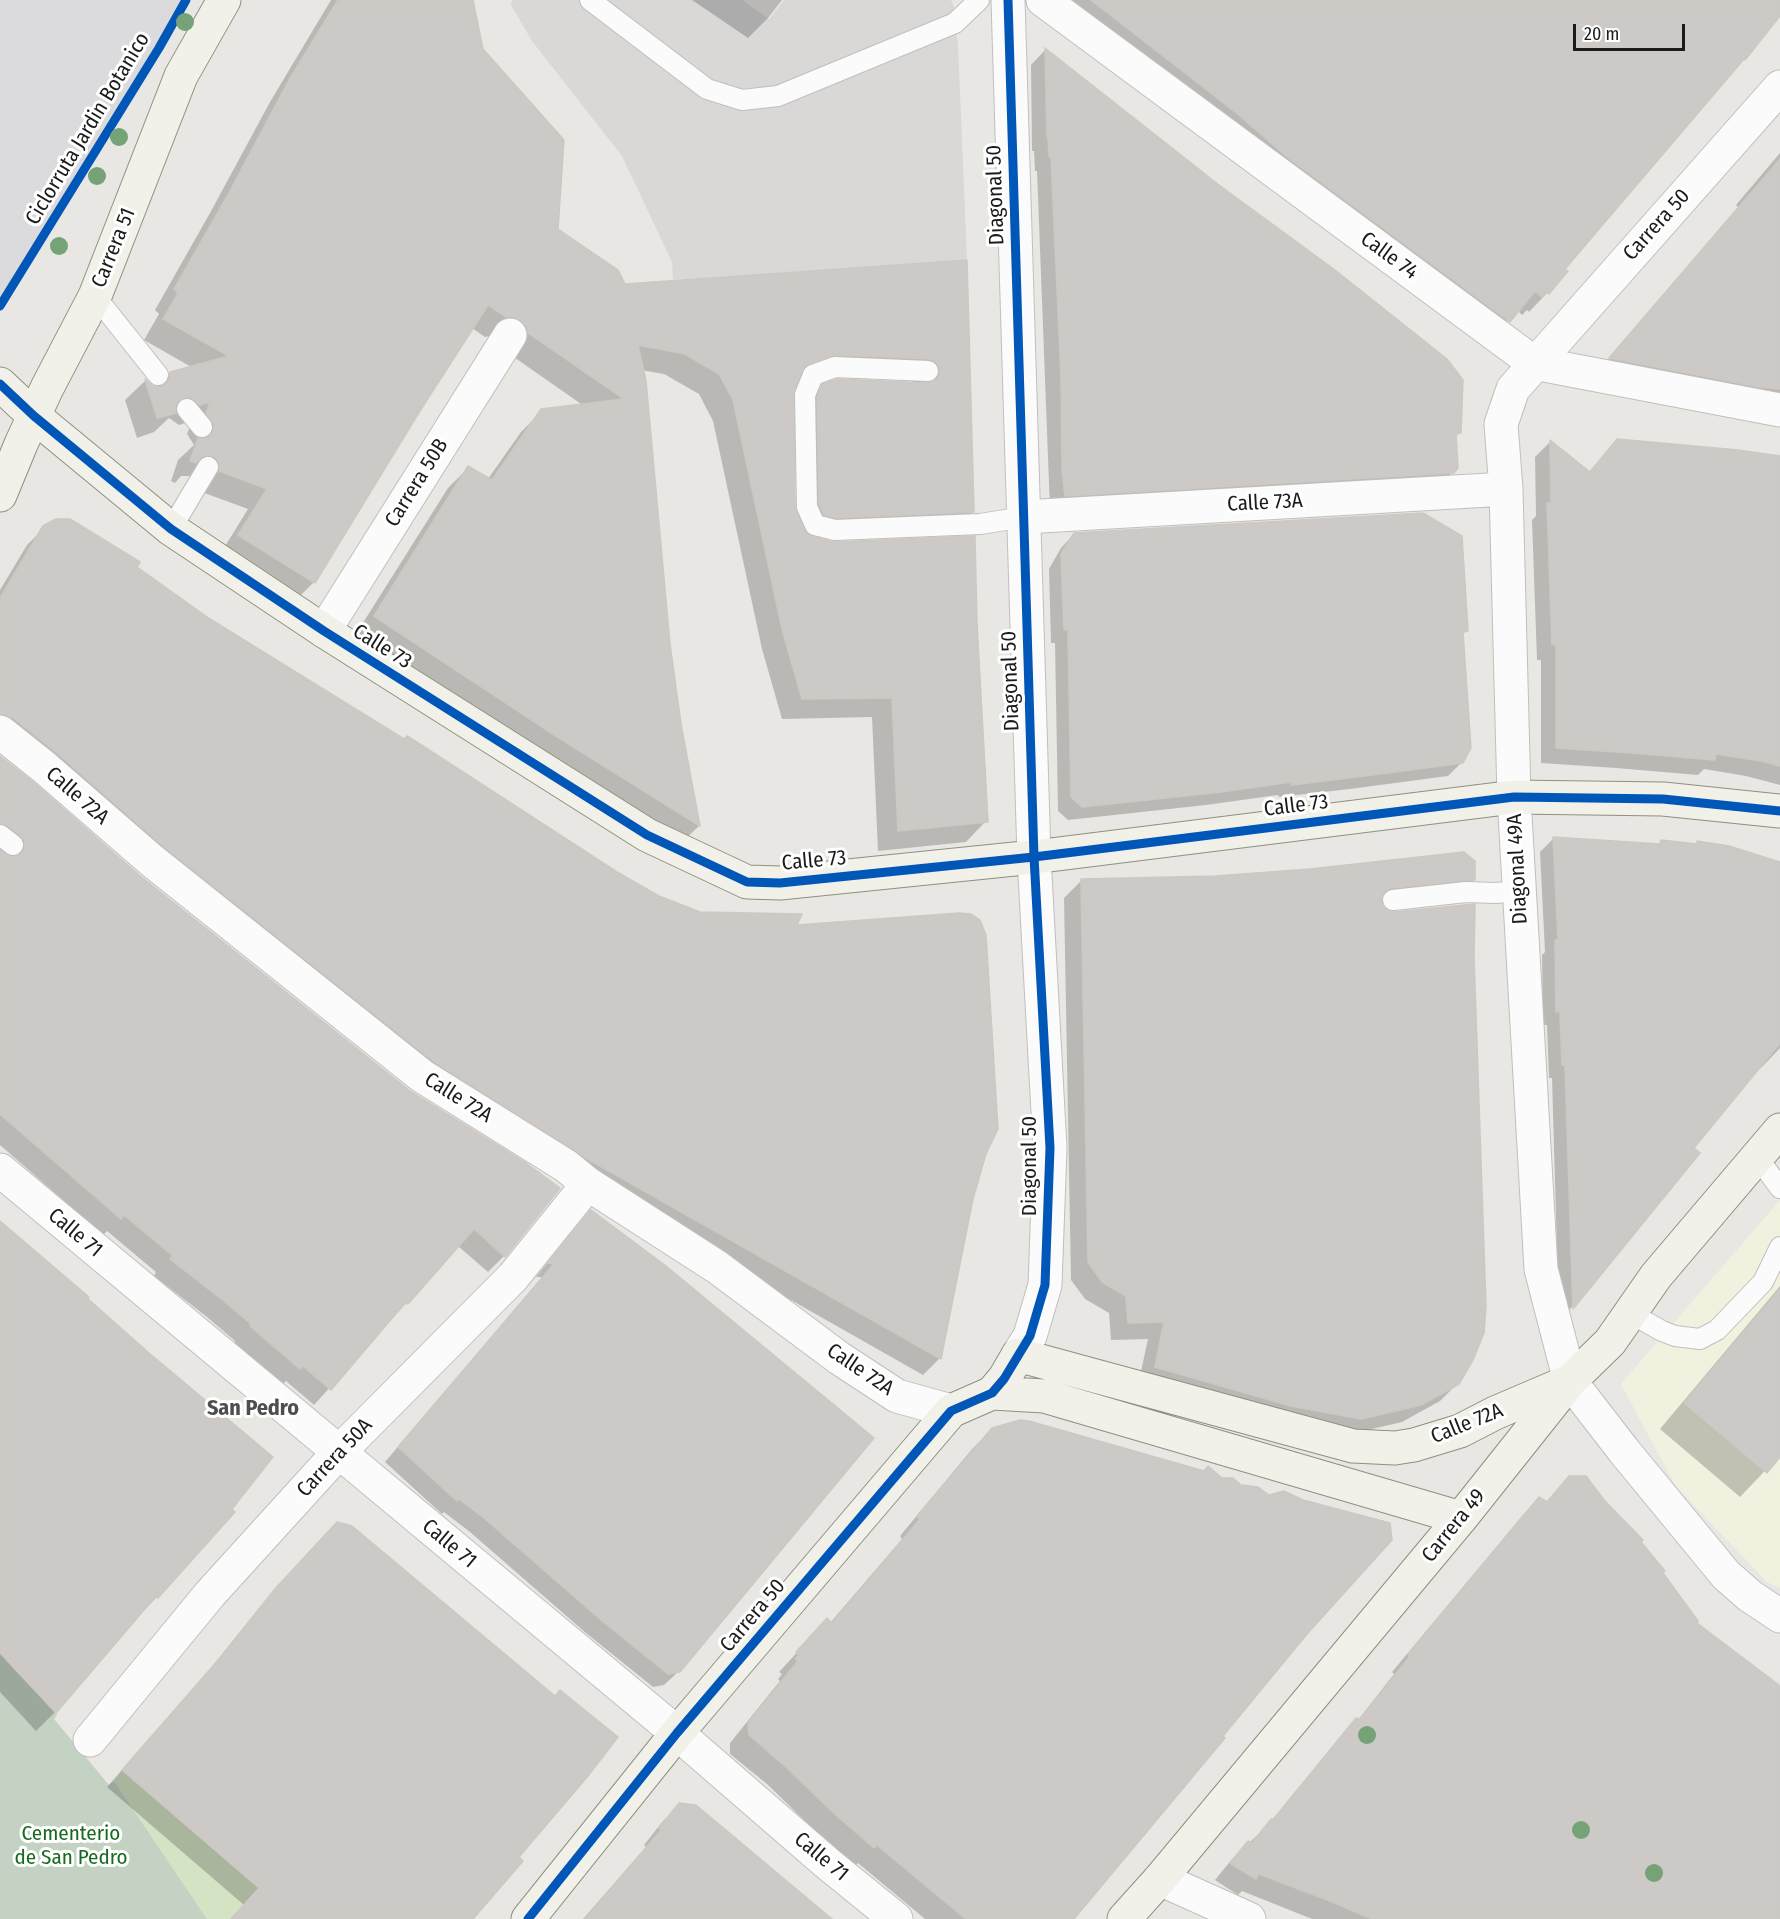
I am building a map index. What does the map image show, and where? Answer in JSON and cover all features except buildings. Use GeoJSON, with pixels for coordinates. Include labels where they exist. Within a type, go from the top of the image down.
{"type":"FeatureCollection","features":[{"type":"Feature","properties":{"kind":"street","name":"Carrera 51"},"geometry":{"type":"LineString","coordinates":[[0,495],[34,416],[95,296],[181,76],[224,0]]}},
{"type":"Feature","properties":{"kind":"street","name":"Diagonal 50"},"geometry":{"type":"LineString","coordinates":[[1008,0],[1034,857],[1050,1148],[1048,1263],[1045,1286],[1030,1336],[1018,1355]]}},
{"type":"Feature","properties":{"kind":"street","name":"Calle 74"},"geometry":{"type":"LineString","coordinates":[[1043,0],[1534,363],[1780,410]]}},
{"type":"Feature","properties":{"kind":"street","name":"Carrera 50"},"geometry":{"type":"LineString","coordinates":[[1534,363],[1780,87]]}},
{"type":"Feature","properties":{"kind":"street","name":"Carrera 50B"},"geometry":{"type":"LineString","coordinates":[[324,632],[510,335]]}},
{"type":"Feature","properties":{"kind":"street","name":"Diagonal 49A"},"geometry":{"type":"LineString","coordinates":[[1534,363],[1512,389],[1501,424],[1506,489],[1514,797],[1541,1269],[1570,1381]]}},
{"type":"Feature","properties":{"kind":"street","name":"Calle 73"},"geometry":{"type":"LineString","coordinates":[[0,384],[34,416],[171,529],[324,632],[647,835],[747,882],[780,883],[1034,857],[1514,797],[1663,799],[1780,811]]}},
{"type":"Feature","properties":{"kind":"street","name":"Calle 73A"},"geometry":{"type":"LineString","coordinates":[[1024,517],[1506,489]]}},
{"type":"Feature","properties":{"kind":"street","name":"Calle 72A"},"geometry":{"type":"LineString","coordinates":[[0,732],[151,860],[422,1076],[566,1166],[588,1184],[717,1267],[839,1358],[897,1396],[951,1411]]}},
{"type":"Feature","properties":{"kind":"street","name":"Carrera 49"},"geometry":{"type":"LineString","coordinates":[[1124,1919],[1160,1880],[1461,1518],[1570,1381],[1610,1342],[1656,1276],[1780,1130]]}},
{"type":"Feature","properties":{"kind":"street","name":"Calle 71"},"geometry":{"type":"LineString","coordinates":[[0,1170],[677,1733],[896,1919]]}},
{"type":"Feature","properties":{"kind":"street","name":"Carrera 50A"},"geometry":{"type":"LineString","coordinates":[[90,1740],[210,1594],[339,1452],[513,1277],[588,1184]]}},
{"type":"Feature","properties":{"kind":"street","name":"Calle 72A"},"geometry":{"type":"LineString","coordinates":[[1018,1355],[1353,1446],[1395,1448],[1460,1431],[1495,1413],[1570,1381]]}},
{"type":"Feature","properties":{"kind":"street"},"geometry":{"type":"LineString","coordinates":[[992,1394],[1018,1355]]}},
{"type":"Feature","properties":{"kind":"street"},"geometry":{"type":"LineString","coordinates":[[1570,1381],[1726,1575],[1750,1596],[1780,1616]]}},
{"type":"Feature","properties":{"kind":"street","name":"Carrera 50"},"geometry":{"type":"LineString","coordinates":[[528,1919],[677,1733],[951,1411],[992,1394]]}},
{"type":"Feature","properties":{"kind":"street"},"geometry":{"type":"LineString","coordinates":[[992,1394],[1044,1396],[1461,1518]]}},
{"type":"Feature","properties":{"kind":"street"},"geometry":{"type":"LineString","coordinates":[[1160,1880],[1249,1919]]}},
{"type":"Feature","properties":{"kind":"lane"},"geometry":{"type":"LineString","coordinates":[[590,0],[707,89],[742,100],[778,96],[955,23],[979,0]]}},
{"type":"Feature","properties":{"kind":"lane"},"geometry":{"type":"LineString","coordinates":[[95,296],[158,375]]}},
{"type":"Feature","properties":{"kind":"lane"},"geometry":{"type":"LineString","coordinates":[[928,371],[835,367],[813,375],[805,395],[805,406],[807,507],[815,525],[835,530],[869,529],[980,524],[1024,517]]}},
{"type":"Feature","properties":{"kind":"lane"},"geometry":{"type":"LineString","coordinates":[[187,409],[202,427]]}},
{"type":"Feature","properties":{"kind":"lane"},"geometry":{"type":"LineString","coordinates":[[171,529],[208,468]]}},
{"type":"Feature","properties":{"kind":"lane"},"geometry":{"type":"LineString","coordinates":[[1393,900],[1466,892],[1520,891]]}},
{"type":"Feature","properties":{"kind":"lane"},"geometry":{"type":"LineString","coordinates":[[1757,1157],[1780,1188]]}},
{"type":"Feature","properties":{"kind":"lane"},"geometry":{"type":"LineString","coordinates":[[1630,1313],[1675,1336],[1700,1339],[1716,1329],[1763,1282],[1780,1247]]}},
{"type":"Feature","properties":{"kind":"shaded area"},"geometry":{"type":"Polygon","coordinates":[[[0,0],[186,0],[159,48],[0,306],[0,0]]]}},
{"type":"Feature","properties":{"kind":"shaded area"},"geometry":{"type":"Polygon","coordinates":[[[512,0],[742,0],[769,19],[784,0],[951,0],[956,12],[967,260],[673,280],[672,262],[622,156],[532,41],[511,5],[512,0]]]}},
{"type":"Feature","properties":{"kind":"shaded area"},"geometry":{"type":"Polygon","coordinates":[[[1780,1200],[1780,1588],[1767,1582],[1675,1485],[1621,1384],[1780,1200]]]}},
{"type":"Feature","properties":{"kind":"green space","name":"Cementerio de San Pedro"},"geometry":{"type":"Polygon","coordinates":[[[0,1649],[56,1713],[54,1719],[109,1785],[114,1781],[207,1919],[0,1919],[0,1649]]]}},
{"type":"Feature","properties":{"kind":"green space"},"geometry":{"type":"Polygon","coordinates":[[[122,1770],[259,1888],[238,1913],[245,1919],[207,1919],[114,1781],[122,1770]]]}},
{"type":"Feature","properties":{"kind":"cycle path","name":"Ciclorruta Jardin Botanico"},"geometry":{"type":"LineString","coordinates":[[0,306],[159,48],[186,0]]}},
{"type":"Feature","properties":{"kind":"cycle path"},"geometry":{"type":"LineString","coordinates":[[528,1919],[677,1733],[951,1411],[992,1393],[1004,1379],[1030,1336],[1045,1285],[1050,1148],[1034,857],[1008,0]]}},
{"type":"Feature","properties":{"kind":"cycle path"},"geometry":{"type":"LineString","coordinates":[[0,384],[34,416],[171,529],[324,631],[647,835],[747,882],[780,883],[1034,857],[1514,797],[1663,799],[1780,811]]}},
{"type":"Feature","properties":{"kind":"district","name":"San Pedro"},"geometry":{"type":"Point","coordinates":[253,1409]}}]}
